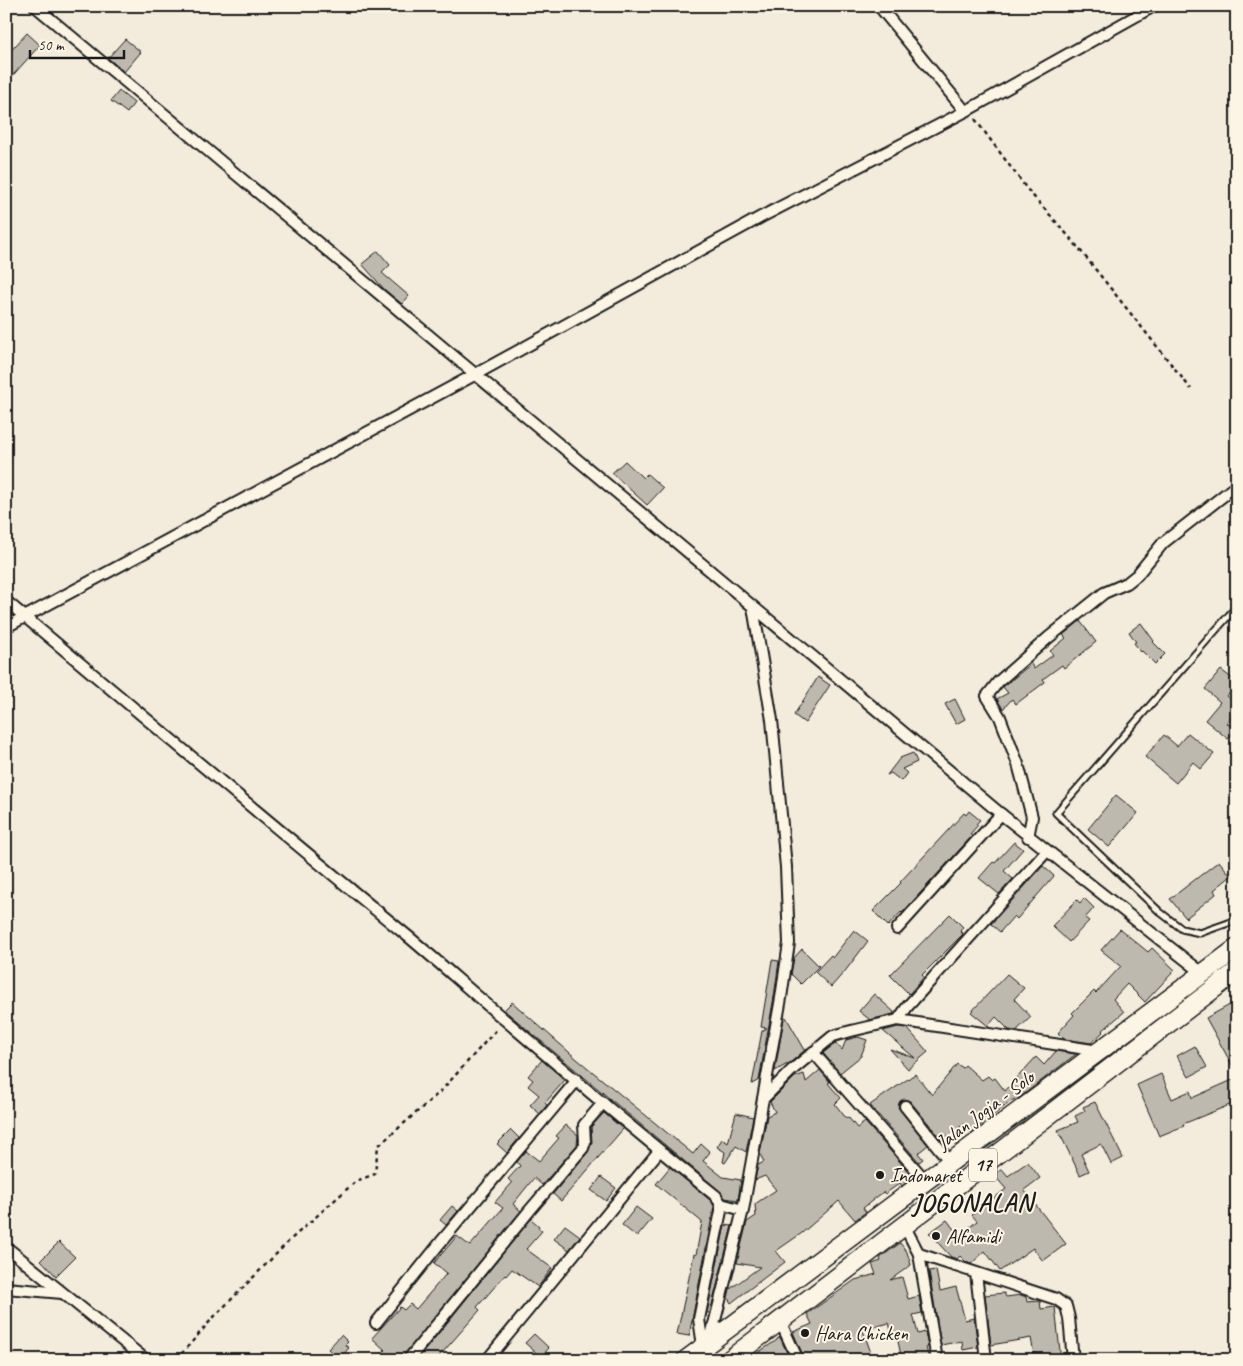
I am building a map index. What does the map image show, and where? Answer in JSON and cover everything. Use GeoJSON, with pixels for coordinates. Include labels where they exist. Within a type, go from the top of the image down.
{"type":"FeatureCollection","features":[{"type":"Feature","properties":{"kind":"highway","name":"Jalan Jogja - Solo"},"geometry":{"type":"LineString","coordinates":[[686,1360],[708,1349],[1237,948]]}},
{"type":"Feature","properties":{"kind":"highway","name":"Jalan Jogja - Solo"},"geometry":{"type":"LineString","coordinates":[[729,1360],[1216,985],[1237,971]]}},
{"type":"Feature","properties":{"kind":"street"},"geometry":{"type":"LineString","coordinates":[[35,6],[1028,837],[1216,985]]}},
{"type":"Feature","properties":{"kind":"street"},"geometry":{"type":"LineString","coordinates":[[879,6],[966,111]]}},
{"type":"Feature","properties":{"kind":"street"},"geometry":{"type":"LineString","coordinates":[[6,628],[476,374],[761,217],[966,111],[1154,6]]}},
{"type":"Feature","properties":{"kind":"street"},"geometry":{"type":"LineString","coordinates":[[1028,837],[1032,817],[1018,764],[1000,717],[987,696],[998,682],[1048,638],[1104,593],[1127,583],[1164,544],[1237,485]]}},
{"type":"Feature","properties":{"kind":"street"},"geometry":{"type":"LineString","coordinates":[[6,601],[365,903],[417,944],[659,1151],[716,1196],[721,1204],[721,1211],[699,1319],[708,1349]]}},
{"type":"Feature","properties":{"kind":"street"},"geometry":{"type":"LineString","coordinates":[[708,1349],[743,1210],[789,943],[786,867],[772,720],[753,607]]}},
{"type":"Feature","properties":{"kind":"street"},"geometry":{"type":"LineString","coordinates":[[897,929],[1001,814]]}},
{"type":"Feature","properties":{"kind":"street"},"geometry":{"type":"LineString","coordinates":[[898,1020],[913,1000],[1046,851]]}},
{"type":"Feature","properties":{"kind":"street"},"geometry":{"type":"LineString","coordinates":[[763,1099],[792,1070],[834,1036],[898,1020],[1100,1051]]}},
{"type":"Feature","properties":{"kind":"street"},"geometry":{"type":"LineString","coordinates":[[813,1052],[926,1182]]}},
{"type":"Feature","properties":{"kind":"street"},"geometry":{"type":"LineString","coordinates":[[376,1323],[440,1243],[577,1080]]}},
{"type":"Feature","properties":{"kind":"street"},"geometry":{"type":"LineString","coordinates":[[408,1360],[583,1148],[585,1142],[584,1125],[603,1104]]}},
{"type":"Feature","properties":{"kind":"street"},"geometry":{"type":"LineString","coordinates":[[905,1106],[951,1163]]}},
{"type":"Feature","properties":{"kind":"street"},"geometry":{"type":"LineString","coordinates":[[487,1360],[659,1151]]}},
{"type":"Feature","properties":{"kind":"street"},"geometry":{"type":"LineString","coordinates":[[721,1204],[743,1210]]}},
{"type":"Feature","properties":{"kind":"street"},"geometry":{"type":"LineString","coordinates":[[904,1225],[919,1254],[937,1360]]}},
{"type":"Feature","properties":{"kind":"street"},"geometry":{"type":"LineString","coordinates":[[6,1247],[146,1360]]}},
{"type":"Feature","properties":{"kind":"street"},"geometry":{"type":"LineString","coordinates":[[919,1254],[1056,1299],[1066,1306],[1070,1318],[1073,1360]]}},
{"type":"Feature","properties":{"kind":"street"},"geometry":{"type":"LineString","coordinates":[[976,1273],[986,1360]]}},
{"type":"Feature","properties":{"kind":"street"},"geometry":{"type":"LineString","coordinates":[[6,1288],[62,1293]]}},
{"type":"Feature","properties":{"kind":"street"},"geometry":{"type":"LineString","coordinates":[[780,1321],[798,1360]]}},
{"type":"Feature","properties":{"kind":"lane"},"geometry":{"type":"LineString","coordinates":[[1237,606],[1056,813],[1160,912],[1182,929],[1200,933],[1237,920]]}},
{"type":"Feature","properties":{"kind":"path"},"geometry":{"type":"LineString","coordinates":[[966,111],[1191,388]]}},
{"type":"Feature","properties":{"kind":"path"},"geometry":{"type":"LineString","coordinates":[[176,1360],[290,1240],[356,1181],[374,1174],[378,1146],[440,1091],[505,1020]]}},
{"type":"Feature","properties":{"kind":"building"},"geometry":{"type":"Polygon","coordinates":[[[27,33],[40,45],[6,83],[6,56],[27,33]]]}},
{"type":"Feature","properties":{"kind":"building"},"geometry":{"type":"Polygon","coordinates":[[[125,39],[141,52],[124,72],[108,58],[125,39]]]}},
{"type":"Feature","properties":{"kind":"building"},"geometry":{"type":"Polygon","coordinates":[[[119,91],[134,103],[127,113],[111,101],[119,91]]]}},
{"type":"Feature","properties":{"kind":"building"},"geometry":{"type":"Polygon","coordinates":[[[378,251],[390,265],[382,273],[409,296],[402,304],[385,290],[362,264],[378,251]]]}},
{"type":"Feature","properties":{"kind":"building"},"geometry":{"type":"Polygon","coordinates":[[[625,461],[643,478],[647,474],[663,488],[647,505],[612,473],[625,461]]]}},
{"type":"Feature","properties":{"kind":"building"},"geometry":{"type":"Polygon","coordinates":[[[1080,621],[1096,642],[1064,668],[1062,665],[1043,679],[1045,682],[1016,704],[1012,699],[1003,709],[997,699],[1008,693],[1003,687],[1031,664],[1034,669],[1053,655],[1050,651],[1066,638],[1063,635],[1080,621]]]}},
{"type":"Feature","properties":{"kind":"building"},"geometry":{"type":"Polygon","coordinates":[[[1141,623],[1153,642],[1165,654],[1155,664],[1141,652],[1129,632],[1141,623]]]}},
{"type":"Feature","properties":{"kind":"building"},"geometry":{"type":"Polygon","coordinates":[[[1221,670],[1237,682],[1237,685],[1227,696],[1237,704],[1237,711],[1227,723],[1236,730],[1228,739],[1205,720],[1220,702],[1205,689],[1221,670]]]}},
{"type":"Feature","properties":{"kind":"building"},"geometry":{"type":"Polygon","coordinates":[[[818,677],[830,685],[805,723],[794,715],[818,677]]]}},
{"type":"Feature","properties":{"kind":"building"},"geometry":{"type":"Polygon","coordinates":[[[955,699],[965,719],[956,724],[945,704],[955,699]]]}},
{"type":"Feature","properties":{"kind":"building"},"geometry":{"type":"Polygon","coordinates":[[[1188,733],[1214,754],[1201,769],[1193,762],[1176,783],[1145,757],[1164,735],[1177,746],[1188,733]]]}},
{"type":"Feature","properties":{"kind":"building"},"geometry":{"type":"Polygon","coordinates":[[[913,753],[917,762],[902,769],[907,773],[901,781],[891,773],[887,775],[900,758],[913,753]]]}},
{"type":"Feature","properties":{"kind":"building"},"geometry":{"type":"Polygon","coordinates":[[[1116,795],[1138,813],[1109,847],[1088,829],[1116,795]]]}},
{"type":"Feature","properties":{"kind":"building"},"geometry":{"type":"Polygon","coordinates":[[[969,811],[980,820],[970,834],[972,836],[888,926],[873,911],[964,813],[966,815],[969,811]]]}},
{"type":"Feature","properties":{"kind":"building"},"geometry":{"type":"Polygon","coordinates":[[[1014,842],[1023,849],[1004,871],[1013,879],[999,894],[979,878],[1014,842]]]}},
{"type":"Feature","properties":{"kind":"building"},"geometry":{"type":"Polygon","coordinates":[[[1219,861],[1231,876],[1214,890],[1216,894],[1186,918],[1170,899],[1219,861]]]}},
{"type":"Feature","properties":{"kind":"building"},"geometry":{"type":"Polygon","coordinates":[[[1043,866],[1054,876],[1017,919],[1014,916],[1000,932],[991,924],[1043,866]]]}},
{"type":"Feature","properties":{"kind":"building"},"geometry":{"type":"Polygon","coordinates":[[[1084,898],[1094,908],[1085,918],[1089,921],[1069,942],[1052,926],[1077,900],[1080,903],[1084,898]]]}},
{"type":"Feature","properties":{"kind":"building"},"geometry":{"type":"Polygon","coordinates":[[[950,914],[963,927],[960,931],[963,934],[922,975],[924,977],[909,994],[890,975],[950,914]]]}},
{"type":"Feature","properties":{"kind":"building"},"geometry":{"type":"Polygon","coordinates":[[[1120,929],[1148,952],[1152,948],[1175,970],[1145,1002],[1127,984],[1113,999],[1124,1012],[1091,1043],[1064,1039],[1058,1033],[1074,1015],[1072,1013],[1094,991],[1096,993],[1121,966],[1101,950],[1120,929]]]}},
{"type":"Feature","properties":{"kind":"building"},"geometry":{"type":"Polygon","coordinates":[[[854,930],[868,941],[831,987],[815,972],[831,955],[833,957],[854,930]]]}},
{"type":"Feature","properties":{"kind":"building"},"geometry":{"type":"Polygon","coordinates":[[[802,949],[819,966],[801,984],[791,974],[794,958],[802,949]]]}},
{"type":"Feature","properties":{"kind":"building"},"geometry":{"type":"Polygon","coordinates":[[[772,960],[779,961],[774,997],[759,1080],[752,1084],[762,1031],[767,1028],[761,1027],[772,960]]]}},
{"type":"Feature","properties":{"kind":"building"},"geometry":{"type":"Polygon","coordinates":[[[1007,974],[1024,988],[1014,999],[1031,1017],[1016,1031],[1009,1030],[996,1017],[988,1026],[971,1012],[1007,974]]]}},
{"type":"Feature","properties":{"kind":"building"},"geometry":{"type":"Polygon","coordinates":[[[874,994],[894,1012],[893,1014],[870,1020],[859,1011],[874,994]]]}},
{"type":"Feature","properties":{"kind":"building"},"geometry":{"type":"Polygon","coordinates":[[[1237,1001],[1237,1074],[1206,1018],[1237,1001]]]}},
{"type":"Feature","properties":{"kind":"building"},"geometry":{"type":"Polygon","coordinates":[[[512,1002],[577,1059],[693,1154],[701,1144],[710,1152],[703,1161],[723,1177],[741,1180],[738,1200],[725,1198],[720,1191],[504,1010],[512,1002]]]}},
{"type":"Feature","properties":{"kind":"building"},"geometry":{"type":"Polygon","coordinates":[[[786,1017],[805,1050],[791,1062],[775,1071],[784,1018],[786,1017]]]}},
{"type":"Feature","properties":{"kind":"building"},"geometry":{"type":"Polygon","coordinates":[[[898,1027],[907,1028],[928,1052],[908,1069],[890,1049],[915,1058],[883,1031],[898,1027]]]}},
{"type":"Feature","properties":{"kind":"building"},"geometry":{"type":"Polygon","coordinates":[[[858,1037],[867,1040],[861,1056],[840,1073],[823,1053],[836,1043],[842,1050],[846,1040],[858,1037]]]}},
{"type":"Feature","properties":{"kind":"building"},"geometry":{"type":"Polygon","coordinates":[[[1195,1046],[1207,1067],[1189,1077],[1177,1056],[1195,1046]]]}},
{"type":"Feature","properties":{"kind":"building"},"geometry":{"type":"Polygon","coordinates":[[[1056,1051],[1076,1054],[971,1133],[964,1124],[942,1140],[910,1101],[904,1099],[900,1101],[898,1107],[928,1145],[918,1153],[923,1159],[919,1162],[870,1105],[915,1074],[932,1095],[957,1064],[963,1068],[965,1065],[982,1080],[988,1076],[992,1080],[995,1078],[1005,1091],[1036,1057],[1044,1065],[1056,1051]]]}},
{"type":"Feature","properties":{"kind":"building"},"geometry":{"type":"Polygon","coordinates":[[[542,1060],[565,1080],[545,1103],[547,1105],[540,1114],[530,1105],[539,1095],[528,1086],[533,1080],[528,1076],[542,1060]]]}},
{"type":"Feature","properties":{"kind":"building"},"geometry":{"type":"Polygon","coordinates":[[[820,1070],[841,1098],[835,1104],[846,1118],[848,1117],[857,1128],[865,1122],[913,1177],[902,1186],[900,1183],[885,1194],[883,1192],[863,1208],[866,1212],[855,1220],[839,1201],[802,1233],[776,1251],[785,1262],[731,1303],[728,1298],[730,1289],[760,1267],[737,1263],[747,1222],[756,1216],[755,1204],[776,1190],[765,1176],[755,1180],[758,1165],[764,1162],[760,1154],[767,1116],[775,1112],[770,1102],[795,1077],[804,1074],[806,1082],[820,1070]]]}},
{"type":"Feature","properties":{"kind":"building"},"geometry":{"type":"Polygon","coordinates":[[[1161,1074],[1172,1099],[1190,1091],[1192,1098],[1237,1078],[1237,1102],[1159,1136],[1137,1085],[1161,1074]]]}},
{"type":"Feature","properties":{"kind":"building"},"geometry":{"type":"Polygon","coordinates":[[[1095,1102],[1123,1158],[1111,1164],[1101,1144],[1081,1154],[1089,1171],[1080,1175],[1058,1130],[1078,1122],[1075,1116],[1085,1111],[1083,1107],[1095,1102]]]}},
{"type":"Feature","properties":{"kind":"building"},"geometry":{"type":"Polygon","coordinates":[[[604,1113],[623,1129],[561,1201],[553,1194],[588,1152],[592,1142],[591,1127],[604,1113]]]}},
{"type":"Feature","properties":{"kind":"building"},"geometry":{"type":"Polygon","coordinates":[[[736,1113],[753,1117],[746,1152],[736,1146],[725,1163],[723,1162],[725,1152],[717,1147],[722,1139],[728,1143],[736,1113]]]}},
{"type":"Feature","properties":{"kind":"building"},"geometry":{"type":"Polygon","coordinates":[[[566,1125],[578,1135],[577,1145],[542,1185],[534,1178],[513,1204],[521,1211],[401,1360],[377,1360],[385,1350],[372,1338],[400,1307],[404,1310],[410,1304],[416,1309],[447,1273],[434,1263],[457,1236],[470,1246],[503,1208],[495,1202],[512,1183],[508,1179],[520,1166],[517,1162],[526,1151],[539,1161],[559,1138],[556,1136],[566,1125]]]}},
{"type":"Feature","properties":{"kind":"building"},"geometry":{"type":"Polygon","coordinates":[[[511,1130],[519,1138],[507,1153],[497,1144],[511,1130]]]}},
{"type":"Feature","properties":{"kind":"building"},"geometry":{"type":"Polygon","coordinates":[[[1028,1162],[1040,1178],[1024,1190],[1066,1244],[1043,1261],[1033,1248],[1000,1271],[985,1251],[971,1264],[960,1256],[957,1259],[951,1257],[929,1233],[947,1220],[959,1236],[977,1221],[972,1215],[1006,1189],[994,1175],[1002,1169],[1008,1176],[1028,1162]]]}},
{"type":"Feature","properties":{"kind":"building"},"geometry":{"type":"Polygon","coordinates":[[[670,1167],[711,1201],[714,1206],[689,1336],[677,1334],[702,1222],[656,1184],[670,1167]]]}},
{"type":"Feature","properties":{"kind":"building"},"geometry":{"type":"Polygon","coordinates":[[[601,1177],[616,1188],[606,1201],[591,1190],[601,1177]]]}},
{"type":"Feature","properties":{"kind":"building"},"geometry":{"type":"Polygon","coordinates":[[[452,1206],[458,1211],[446,1225],[440,1220],[452,1206]]]}},
{"type":"Feature","properties":{"kind":"building"},"geometry":{"type":"Polygon","coordinates":[[[636,1207],[652,1219],[637,1237],[622,1225],[636,1207]]]}},
{"type":"Feature","properties":{"kind":"building"},"geometry":{"type":"Polygon","coordinates":[[[531,1219],[542,1231],[526,1249],[552,1268],[538,1287],[512,1269],[477,1307],[480,1310],[436,1360],[417,1360],[531,1219]]]}},
{"type":"Feature","properties":{"kind":"building"},"geometry":{"type":"Polygon","coordinates":[[[565,1225],[580,1236],[569,1250],[554,1239],[565,1225]]]}},
{"type":"Feature","properties":{"kind":"building"},"geometry":{"type":"Polygon","coordinates":[[[725,1225],[732,1226],[710,1313],[707,1313],[725,1225]]]}},
{"type":"Feature","properties":{"kind":"building"},"geometry":{"type":"Polygon","coordinates":[[[59,1242],[75,1257],[56,1276],[41,1260],[59,1242]]]}},
{"type":"Feature","properties":{"kind":"building"},"geometry":{"type":"Polygon","coordinates":[[[900,1243],[907,1252],[911,1265],[890,1280],[902,1277],[908,1299],[919,1296],[922,1313],[913,1315],[918,1334],[925,1332],[929,1360],[902,1360],[897,1337],[893,1338],[889,1323],[863,1330],[872,1356],[860,1360],[805,1360],[793,1332],[812,1324],[807,1314],[855,1280],[876,1274],[872,1264],[881,1261],[880,1258],[900,1243]]]}},
{"type":"Feature","properties":{"kind":"building"},"geometry":{"type":"Polygon","coordinates":[[[936,1270],[940,1291],[956,1287],[965,1320],[974,1318],[978,1347],[963,1350],[962,1341],[941,1345],[929,1271],[936,1270]]]}},
{"type":"Feature","properties":{"kind":"building"},"geometry":{"type":"Polygon","coordinates":[[[1004,1293],[1006,1297],[1021,1295],[1026,1297],[1027,1302],[1040,1301],[1041,1309],[1055,1307],[1061,1360],[1035,1360],[1031,1338],[991,1345],[985,1295],[1004,1293]]]}},
{"type":"Feature","properties":{"kind":"building"},"geometry":{"type":"Polygon","coordinates":[[[534,1334],[549,1348],[541,1357],[525,1343],[534,1334]]]}},
{"type":"Feature","properties":{"kind":"building"},"geometry":{"type":"Polygon","coordinates":[[[341,1335],[348,1342],[345,1345],[349,1348],[339,1359],[328,1349],[341,1335]]]}},
{"type":"Feature","properties":{"kind":"building"},"geometry":{"type":"Polygon","coordinates":[[[780,1337],[790,1360],[747,1360],[777,1340],[780,1337]]]}},
{"type":"Feature","properties":{"kind":"place","name":"Indomaret"},"geometry":{"type":"Point","coordinates":[880,1175]}},
{"type":"Feature","properties":{"kind":"place","name":"Alfamidi"},"geometry":{"type":"Point","coordinates":[936,1236]}},
{"type":"Feature","properties":{"kind":"place","name":"Hara Chicken"},"geometry":{"type":"Point","coordinates":[805,1333]}},
{"type":"Feature","properties":{"kind":"district","name":"JOGONALAN"},"geometry":{"type":"Point","coordinates":[973,1203]}}]}
